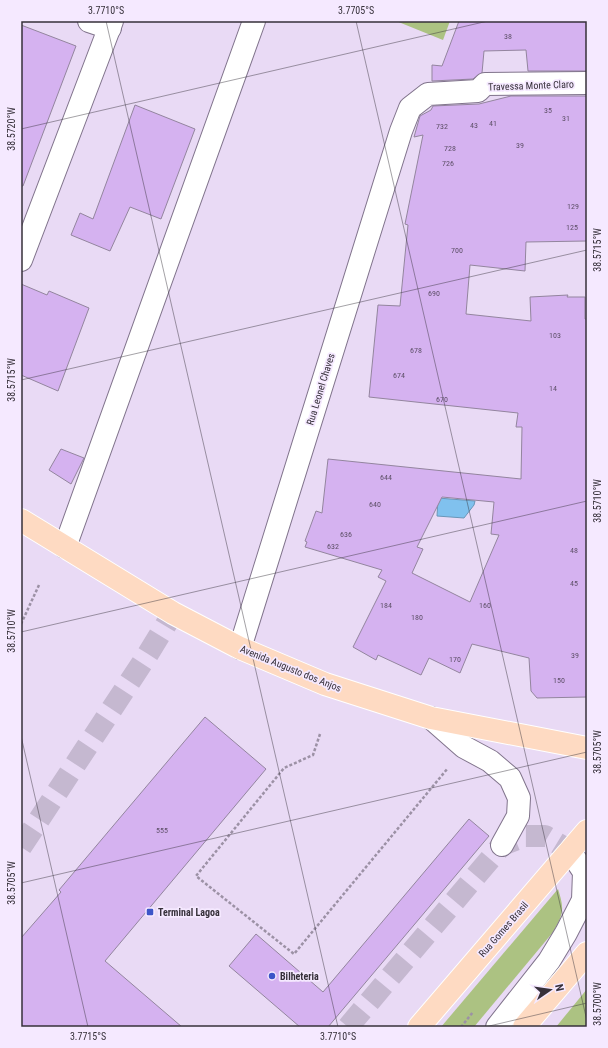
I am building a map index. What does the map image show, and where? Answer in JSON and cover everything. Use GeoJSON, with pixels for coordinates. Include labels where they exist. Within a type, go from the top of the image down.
{"type":"FeatureCollection","features":[{"type":"Feature","properties":{"kind":"main road","name":"Avenida Augusto dos Anjos"},"geometry":{"type":"LineString","coordinates":[[21,520],[172,613],[240,648],[325,684],[430,718],[587,748]]}},
{"type":"Feature","properties":{"kind":"main road","name":"Rua Gomes Brasil"},"geometry":{"type":"LineString","coordinates":[[419,1027],[587,831]]}},
{"type":"Feature","properties":{"kind":"main road"},"geometry":{"type":"LineString","coordinates":[[524,1027],[587,953]]}},
{"type":"Feature","properties":{"kind":"street"},"geometry":{"type":"LineString","coordinates":[[21,260],[111,24],[89,21]]}},
{"type":"Feature","properties":{"kind":"street"},"geometry":{"type":"LineString","coordinates":[[65,546],[254,21]]}},
{"type":"Feature","properties":{"kind":"street","name":"Travessa Monte Claro"},"geometry":{"type":"LineString","coordinates":[[400,131],[410,108],[428,94],[478,91],[485,84],[587,83]]}},
{"type":"Feature","properties":{"kind":"street","name":"Rua Leonel Chaves"},"geometry":{"type":"LineString","coordinates":[[240,648],[400,131]]}},
{"type":"Feature","properties":{"kind":"street"},"geometry":{"type":"LineString","coordinates":[[430,718],[464,747],[490,761],[510,778],[519,798],[518,816],[502,845]]}},
{"type":"Feature","properties":{"kind":"street"},"geometry":{"type":"LineString","coordinates":[[497,1027],[549,961],[566,933],[583,900],[584,872],[570,851]]}},
{"type":"Feature","properties":{"kind":"path"},"geometry":{"type":"LineString","coordinates":[[21,624],[39,585]]}},
{"type":"Feature","properties":{"kind":"path"},"geometry":{"type":"LineString","coordinates":[[320,734],[313,755],[284,768],[196,876],[294,954],[464,747]]}},
{"type":"Feature","properties":{"kind":"green space"},"geometry":{"type":"Polygon","coordinates":[[[396,21],[450,21],[443,40],[396,21]]]}},
{"type":"Feature","properties":{"kind":"green space"},"geometry":{"type":"Polygon","coordinates":[[[558,889],[562,910],[560,920],[554,931],[474,1027],[441,1027],[558,889]]]}},
{"type":"Feature","properties":{"kind":"green space"},"geometry":{"type":"Polygon","coordinates":[[[587,989],[587,1027],[556,1027],[587,989]]]}},
{"type":"Feature","properties":{"kind":"water"},"geometry":{"type":"Polygon","coordinates":[[[438,498],[475,501],[474,505],[464,518],[437,516],[438,498]]]}},
{"type":"Feature","properties":{"kind":"building"},"geometry":{"type":"Polygon","coordinates":[[[459,21],[587,21],[587,71],[528,71],[526,50],[484,51],[482,73],[473,79],[432,81],[432,65],[442,66],[459,21]]]}},
{"type":"Feature","properties":{"kind":"building"},"geometry":{"type":"Polygon","coordinates":[[[21,25],[76,46],[23,186],[21,186],[21,25]]]}},
{"type":"Feature","properties":{"kind":"building"},"geometry":{"type":"Polygon","coordinates":[[[511,96],[587,96],[587,241],[526,242],[525,271],[470,265],[466,314],[531,321],[530,297],[568,295],[567,297],[585,297],[585,319],[587,319],[587,697],[537,698],[531,691],[529,658],[472,644],[460,673],[429,658],[421,675],[378,655],[376,660],[353,647],[386,581],[378,577],[382,570],[305,547],[307,542],[305,541],[316,511],[322,513],[328,459],[521,479],[522,427],[516,427],[518,413],[369,397],[378,305],[400,306],[408,225],[405,224],[423,135],[414,137],[420,116],[431,110],[433,106],[479,104],[511,96]],[[442,497],[417,547],[423,549],[412,573],[470,602],[499,535],[491,534],[494,502],[442,497]]]}},
{"type":"Feature","properties":{"kind":"building"},"geometry":{"type":"Polygon","coordinates":[[[135,105],[195,129],[161,219],[130,207],[110,251],[71,235],[80,213],[93,219],[135,105]]]}},
{"type":"Feature","properties":{"kind":"building"},"geometry":{"type":"Polygon","coordinates":[[[21,284],[47,295],[49,291],[89,308],[58,391],[21,375],[21,284]]]}},
{"type":"Feature","properties":{"kind":"building"},"geometry":{"type":"Polygon","coordinates":[[[61,449],[84,458],[71,484],[49,470],[61,449]]]}},
{"type":"Feature","properties":{"kind":"building"},"geometry":{"type":"Polygon","coordinates":[[[205,717],[266,769],[105,961],[182,1027],[21,1027],[21,938],[61,892],[59,890],[205,717]]]}},
{"type":"Feature","properties":{"kind":"building"},"geometry":{"type":"Polygon","coordinates":[[[469,819],[489,836],[328,1027],[300,1027],[229,966],[256,934],[323,992],[469,819]]]}},
{"type":"Feature","properties":{"kind":"tunnel"},"geometry":{"type":"LineString","coordinates":[[21,847],[148,654],[173,613]]}},
{"type":"Feature","properties":{"kind":"tunnel"},"geometry":{"type":"LineString","coordinates":[[348,1027],[502,845],[525,836],[545,836],[570,851]]}},
{"type":"Feature","properties":{"kind":"place","name":"Terminal Lagoa"},"geometry":{"type":"Point","coordinates":[150,912]}},
{"type":"Feature","properties":{"kind":"place","name":"Bilheteria"},"geometry":{"type":"Point","coordinates":[272,976]}}]}
